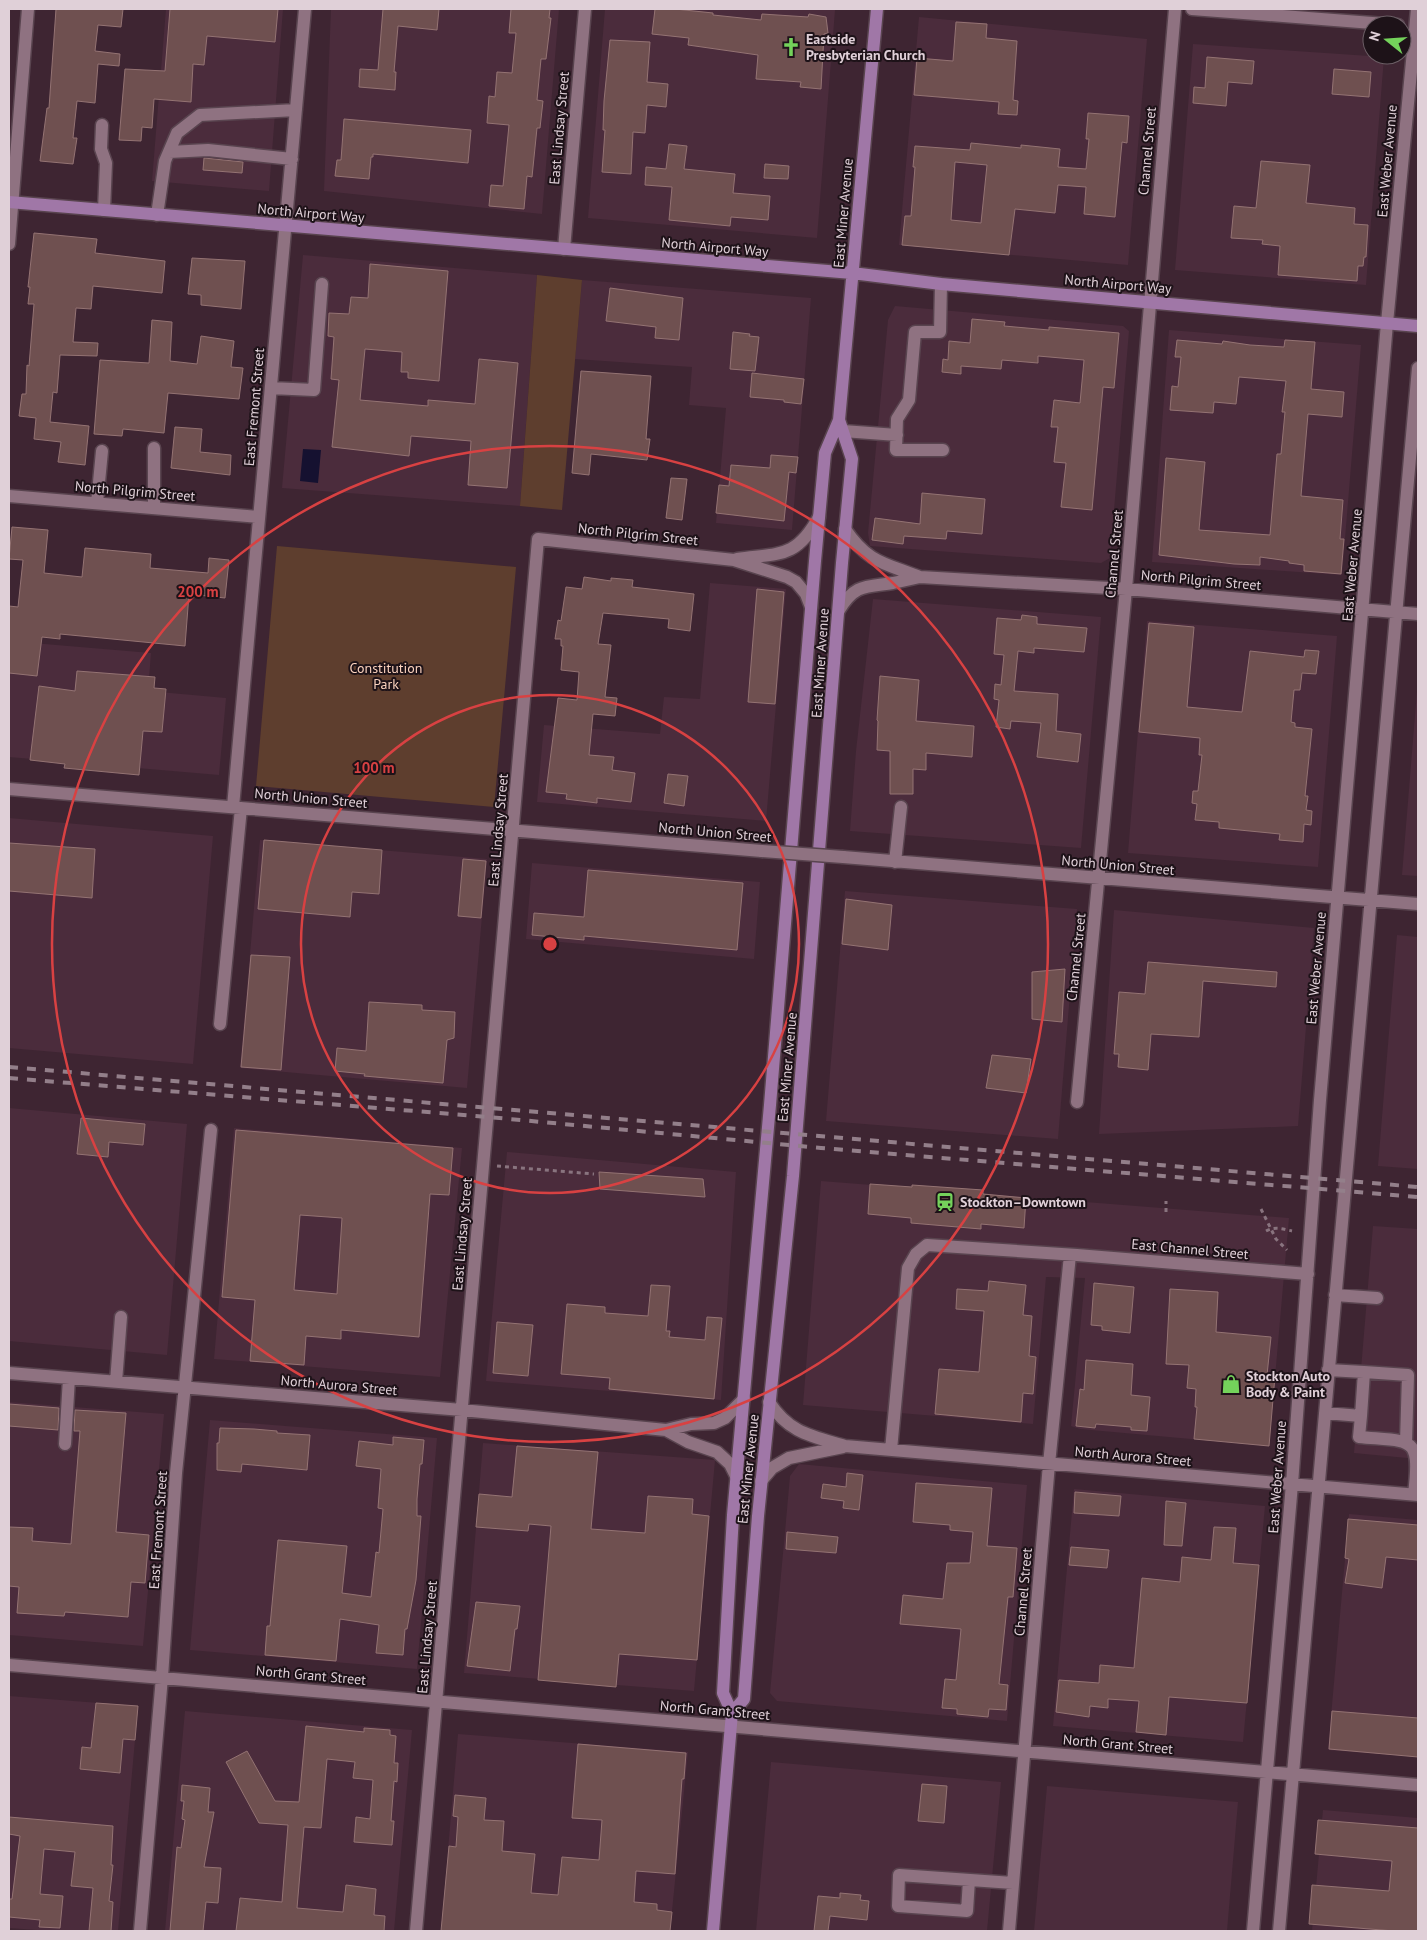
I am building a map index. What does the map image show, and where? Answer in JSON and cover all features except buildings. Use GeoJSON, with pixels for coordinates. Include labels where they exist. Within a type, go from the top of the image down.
{"type":"FeatureCollection","features":[{"type":"Feature","properties":{"kind":"main road","name":"East Miner Avenue"},"geometry":{"type":"LineString","coordinates":[[732,1713],[744,1698],[761,1481],[793,1176],[852,459],[841,426],[852,273],[877,9]]}},
{"type":"Feature","properties":{"kind":"main road","name":"North Airport Way"},"geometry":{"type":"LineString","coordinates":[[10,202],[852,273],[941,284],[1418,326]]}},
{"type":"Feature","properties":{"kind":"main road","name":"East Miner Avenue"},"geometry":{"type":"LineString","coordinates":[[713,1931],[732,1713],[723,1693],[737,1478],[811,607],[826,453],[841,426]]}},
{"type":"Feature","properties":{"kind":"street"},"geometry":{"type":"LineString","coordinates":[[9,244],[12,212],[10,202],[28,9]]}},
{"type":"Feature","properties":{"kind":"street","name":"East Fremont Street"},"geometry":{"type":"LineString","coordinates":[[220,1024],[259,517],[305,9]]}},
{"type":"Feature","properties":{"kind":"street","name":"East Lindsay Street"},"geometry":{"type":"LineString","coordinates":[[564,249],[585,9]]}},
{"type":"Feature","properties":{"kind":"street","name":"Channel Street"},"geometry":{"type":"LineString","coordinates":[[1077,1102],[1126,589],[1175,9]]}},
{"type":"Feature","properties":{"kind":"street"},"geometry":{"type":"LineString","coordinates":[[1192,9],[1362,22]]}},
{"type":"Feature","properties":{"kind":"street","name":"East Weber Avenue"},"geometry":{"type":"LineString","coordinates":[[1253,1931],[1292,1484],[1320,1100],[1364,608],[1387,324],[1417,27],[1417,9]]}},
{"type":"Feature","properties":{"kind":"street"},"geometry":{"type":"LineString","coordinates":[[157,215],[165,161],[177,133],[200,115],[296,110]]}},
{"type":"Feature","properties":{"kind":"street"},"geometry":{"type":"LineString","coordinates":[[102,125],[101,149],[106,163],[104,210]]}},
{"type":"Feature","properties":{"kind":"street"},"geometry":{"type":"LineString","coordinates":[[169,152],[208,150],[292,159]]}},
{"type":"Feature","properties":{"kind":"street"},"geometry":{"type":"LineString","coordinates":[[271,388],[314,390],[322,284]]}},
{"type":"Feature","properties":{"kind":"street"},"geometry":{"type":"LineString","coordinates":[[941,284],[940,332],[915,332],[909,400],[897,419],[896,450],[943,450]]}},
{"type":"Feature","properties":{"kind":"street"},"geometry":{"type":"LineString","coordinates":[[1279,1931],[1418,368]]}},
{"type":"Feature","properties":{"kind":"street"},"geometry":{"type":"LineString","coordinates":[[841,426],[897,435]]}},
{"type":"Feature","properties":{"kind":"street"},"geometry":{"type":"LineString","coordinates":[[154,448],[154,508]]}},
{"type":"Feature","properties":{"kind":"street"},"geometry":{"type":"LineString","coordinates":[[97,503],[102,451]]}},
{"type":"Feature","properties":{"kind":"street","name":"North Pilgrim Street"},"geometry":{"type":"LineString","coordinates":[[9,496],[259,517]]}},
{"type":"Feature","properties":{"kind":"street","name":"North Pilgrim Street"},"geometry":{"type":"LineString","coordinates":[[734,560],[790,551],[810,533],[819,518]]}},
{"type":"Feature","properties":{"kind":"street","name":"North Pilgrim Street"},"geometry":{"type":"LineString","coordinates":[[845,529],[868,556],[880,563],[920,577]]}},
{"type":"Feature","properties":{"kind":"street","name":"East Lindsay Street"},"geometry":{"type":"LineString","coordinates":[[416,1931],[538,539]]}},
{"type":"Feature","properties":{"kind":"street","name":"North Pilgrim Street"},"geometry":{"type":"LineString","coordinates":[[538,539],[734,560],[787,577],[796,582],[806,594],[811,607]]}},
{"type":"Feature","properties":{"kind":"street","name":"North Pilgrim Street"},"geometry":{"type":"LineString","coordinates":[[839,610],[847,597],[860,588],[871,584],[892,583],[920,577],[1126,589],[1418,614]]}},
{"type":"Feature","properties":{"kind":"street","name":"North Union Street"},"geometry":{"type":"LineString","coordinates":[[9,789],[1418,904]]}},
{"type":"Feature","properties":{"kind":"street"},"geometry":{"type":"LineString","coordinates":[[895,862],[901,807]]}},
{"type":"Feature","properties":{"kind":"street","name":"East Fremont Street"},"geometry":{"type":"LineString","coordinates":[[140,1931],[162,1677],[176,1473],[211,1130]]}},
{"type":"Feature","properties":{"kind":"street","name":"East Channel Street"},"geometry":{"type":"LineString","coordinates":[[891,1450],[908,1268],[916,1254],[927,1245],[1308,1274]]}},
{"type":"Feature","properties":{"kind":"street","name":"Channel Street"},"geometry":{"type":"LineString","coordinates":[[1009,1931],[1070,1255]]}},
{"type":"Feature","properties":{"kind":"street"},"geometry":{"type":"LineString","coordinates":[[1335,1295],[1377,1298]]}},
{"type":"Feature","properties":{"kind":"street"},"geometry":{"type":"LineString","coordinates":[[116,1382],[121,1317]]}},
{"type":"Feature","properties":{"kind":"street"},"geometry":{"type":"LineString","coordinates":[[1328,1370],[1408,1375],[1406,1442]]}},
{"type":"Feature","properties":{"kind":"street"},"geometry":{"type":"LineString","coordinates":[[1364,1372],[1359,1437],[1406,1442],[1411,1446],[1416,1457],[1416,1494]]}},
{"type":"Feature","properties":{"kind":"street","name":"North Aurora Street"},"geometry":{"type":"LineString","coordinates":[[9,1373],[462,1410],[666,1430],[691,1424],[714,1423],[725,1418],[744,1399]]}},
{"type":"Feature","properties":{"kind":"street"},"geometry":{"type":"LineString","coordinates":[[65,1444],[69,1378]]}},
{"type":"Feature","properties":{"kind":"street","name":"North Aurora Street"},"geometry":{"type":"LineString","coordinates":[[769,1402],[778,1416],[789,1426],[806,1434],[845,1446],[1416,1494]]}},
{"type":"Feature","properties":{"kind":"street"},"geometry":{"type":"LineString","coordinates":[[1325,1413],[1361,1416]]}},
{"type":"Feature","properties":{"kind":"street","name":"North Aurora Street"},"geometry":{"type":"LineString","coordinates":[[666,1430],[688,1442],[717,1452],[730,1464],[737,1478]]}},
{"type":"Feature","properties":{"kind":"street","name":"North Aurora Street"},"geometry":{"type":"LineString","coordinates":[[761,1481],[772,1468],[789,1458],[845,1446]]}},
{"type":"Feature","properties":{"kind":"street","name":"North Grant Street"},"geometry":{"type":"LineString","coordinates":[[9,1665],[1418,1784]]}},
{"type":"Feature","properties":{"kind":"street"},"geometry":{"type":"LineString","coordinates":[[970,1880],[967,1911],[898,1906],[899,1875],[1013,1883]]}},
{"type":"Feature","properties":{"kind":"path"},"geometry":{"type":"LineString","coordinates":[[484,1165],[594,1174]]}},
{"type":"Feature","properties":{"kind":"path"},"geometry":{"type":"LineString","coordinates":[[1166,1201],[1166,1212]]}},
{"type":"Feature","properties":{"kind":"path"},"geometry":{"type":"LineString","coordinates":[[1261,1209],[1276,1239],[1287,1250]]}},
{"type":"Feature","properties":{"kind":"path"},"geometry":{"type":"LineString","coordinates":[[1266,1231],[1271,1228],[1292,1230]]}},
{"type":"Feature","properties":{"kind":"shaded area"},"geometry":{"type":"Polygon","coordinates":[[[166,9],[283,9],[269,191],[152,181],[166,9]]]}},
{"type":"Feature","properties":{"kind":"shaded area"},"geometry":{"type":"Polygon","coordinates":[[[331,9],[559,9],[542,214],[324,191],[331,9]]]}},
{"type":"Feature","properties":{"kind":"shaded area"},"geometry":{"type":"Polygon","coordinates":[[[605,9],[835,10],[817,238],[588,218],[605,9]]]}},
{"type":"Feature","properties":{"kind":"shaded area"},"geometry":{"type":"Polygon","coordinates":[[[919,17],[1147,39],[1128,265],[899,245],[919,17]]]}},
{"type":"Feature","properties":{"kind":"shaded area"},"geometry":{"type":"Polygon","coordinates":[[[1193,44],[1362,56],[1362,65],[1383,65],[1366,285],[1175,270],[1193,44]]]}},
{"type":"Feature","properties":{"kind":"shaded area"},"geometry":{"type":"Polygon","coordinates":[[[303,255],[537,275],[520,506],[282,488],[303,255]]]}},
{"type":"Feature","properties":{"kind":"shaded area"},"geometry":{"type":"Polygon","coordinates":[[[582,280],[811,298],[792,530],[716,523],[726,408],[689,405],[692,367],[575,359],[582,280]]]}},
{"type":"Feature","properties":{"kind":"shaded area"},"geometry":{"type":"Polygon","coordinates":[[[895,306],[1123,326],[1129,331],[1110,558],[1101,563],[870,546],[868,533],[888,320],[895,306]]]}},
{"type":"Feature","properties":{"kind":"shaded area"},"geometry":{"type":"Polygon","coordinates":[[[1169,330],[1361,345],[1342,575],[1152,562],[1169,330]]]}},
{"type":"Feature","properties":{"kind":"shaded area"},"geometry":{"type":"Polygon","coordinates":[[[303,449],[321,450],[318,483],[300,481],[303,449]]]}},
{"type":"Feature","properties":{"kind":"shaded area"},"geometry":{"type":"Polygon","coordinates":[[[710,583],[786,589],[766,821],[537,802],[544,725],[660,734],[664,697],[700,699],[710,583]]]}},
{"type":"Feature","properties":{"kind":"shaded area"},"geometry":{"type":"Polygon","coordinates":[[[873,599],[1101,617],[1081,848],[850,831],[856,751],[873,599]]]}},
{"type":"Feature","properties":{"kind":"shaded area"},"geometry":{"type":"Polygon","coordinates":[[[1147,621],[1337,636],[1318,867],[1128,853],[1147,621]]]}},
{"type":"Feature","properties":{"kind":"shaded area"},"geometry":{"type":"Polygon","coordinates":[[[9,641],[151,653],[148,691],[226,698],[219,775],[9,757],[9,641]]]}},
{"type":"Feature","properties":{"kind":"shaded area"},"geometry":{"type":"Polygon","coordinates":[[[1418,679],[1418,876],[1402,875],[1418,679]]]}},
{"type":"Feature","properties":{"kind":"shaded area"},"geometry":{"type":"Polygon","coordinates":[[[9,818],[213,836],[193,1064],[9,1048],[9,818]]]}},
{"type":"Feature","properties":{"kind":"shaded area"},"geometry":{"type":"Polygon","coordinates":[[[260,840],[487,859],[467,1088],[240,1068],[260,840]]]}},
{"type":"Feature","properties":{"kind":"shaded area"},"geometry":{"type":"Polygon","coordinates":[[[532,863],[760,882],[754,959],[526,939],[532,863]]]}},
{"type":"Feature","properties":{"kind":"shaded area"},"geometry":{"type":"Polygon","coordinates":[[[845,891],[1077,909],[1058,1139],[826,1121],[845,891]]]}},
{"type":"Feature","properties":{"kind":"shaded area"},"geometry":{"type":"Polygon","coordinates":[[[1114,910],[1314,928],[1298,1126],[1099,1134],[1114,910]]]}},
{"type":"Feature","properties":{"kind":"shaded area"},"geometry":{"type":"Polygon","coordinates":[[[1397,935],[1418,937],[1418,1169],[1378,1166],[1397,935]]]}},
{"type":"Feature","properties":{"kind":"shaded area"},"geometry":{"type":"Polygon","coordinates":[[[9,1108],[187,1124],[167,1355],[9,1341],[9,1108]]]}},
{"type":"Feature","properties":{"kind":"shaded area"},"geometry":{"type":"Polygon","coordinates":[[[234,1128],[462,1148],[440,1377],[214,1359],[234,1128]]]}},
{"type":"Feature","properties":{"kind":"shaded area"},"geometry":{"type":"Polygon","coordinates":[[[507,1152],[736,1172],[721,1400],[486,1381],[507,1152]]]}},
{"type":"Feature","properties":{"kind":"shaded area"},"geometry":{"type":"Polygon","coordinates":[[[821,1181],[1289,1218],[1269,1446],[1080,1429],[1071,1426],[1085,1278],[1046,1277],[1033,1424],[803,1405],[821,1181]]]}},
{"type":"Feature","properties":{"kind":"shaded area"},"geometry":{"type":"Polygon","coordinates":[[[1373,1226],[1418,1229],[1418,1459],[1354,1453],[1373,1226]]]}},
{"type":"Feature","properties":{"kind":"shaded area"},"geometry":{"type":"Polygon","coordinates":[[[9,1402],[164,1414],[143,1646],[9,1635],[9,1402]]]}},
{"type":"Feature","properties":{"kind":"shaded area"},"geometry":{"type":"Polygon","coordinates":[[[210,1420],[437,1438],[417,1669],[190,1650],[210,1420]]]}},
{"type":"Feature","properties":{"kind":"shaded area"},"geometry":{"type":"Polygon","coordinates":[[[483,1443],[715,1460],[694,1691],[464,1673],[483,1443]]]}},
{"type":"Feature","properties":{"kind":"shaded area"},"geometry":{"type":"Polygon","coordinates":[[[799,1464],[1027,1485],[1007,1721],[777,1701],[770,1693],[790,1476],[799,1464]]]}},
{"type":"Feature","properties":{"kind":"shaded area"},"geometry":{"type":"Polygon","coordinates":[[[1074,1489],[1265,1506],[1243,1742],[1053,1726],[1074,1489]]]}},
{"type":"Feature","properties":{"kind":"shaded area"},"geometry":{"type":"Polygon","coordinates":[[[1349,1514],[1418,1520],[1418,1757],[1328,1750],[1349,1514]]]}},
{"type":"Feature","properties":{"kind":"shaded area"},"geometry":{"type":"Polygon","coordinates":[[[9,1696],[138,1706],[118,1931],[51,1931],[9,1928],[9,1696]]]}},
{"type":"Feature","properties":{"kind":"shaded area"},"geometry":{"type":"Polygon","coordinates":[[[185,1711],[412,1730],[394,1931],[165,1931],[185,1711]]]}},
{"type":"Feature","properties":{"kind":"shaded area"},"geometry":{"type":"Polygon","coordinates":[[[458,1734],[688,1752],[670,1931],[441,1931],[458,1734]]]}},
{"type":"Feature","properties":{"kind":"shaded area"},"geometry":{"type":"Polygon","coordinates":[[[771,1762],[1001,1782],[987,1931],[756,1931],[771,1762]]]}},
{"type":"Feature","properties":{"kind":"shaded area"},"geometry":{"type":"Polygon","coordinates":[[[1047,1786],[1238,1802],[1227,1931],[1034,1931],[1047,1786]]]}},
{"type":"Feature","properties":{"kind":"shaded area"},"geometry":{"type":"Polygon","coordinates":[[[1323,1810],[1418,1818],[1418,1931],[1312,1931],[1323,1810]]]}},
{"type":"Feature","properties":{"kind":"green space"},"geometry":{"type":"Polygon","coordinates":[[[537,275],[582,280],[562,510],[520,506],[537,275]]]}},
{"type":"Feature","properties":{"kind":"green space","name":"Constitution Park"},"geometry":{"type":"Polygon","coordinates":[[[277,546],[516,567],[494,807],[256,786],[277,546]]]}},
{"type":"Feature","properties":{"kind":"railway"},"geometry":{"type":"LineString","coordinates":[[9,1067],[1418,1187]]}},
{"type":"Feature","properties":{"kind":"railway"},"geometry":{"type":"LineString","coordinates":[[9,1078],[1418,1197]]}},
{"type":"Feature","properties":{"kind":"place","name":"Eastside Presbyterian Church"},"geometry":{"type":"Point","coordinates":[791,47]}},
{"type":"Feature","properties":{"kind":"place","name":"Stockton–Downtown"},"geometry":{"type":"Point","coordinates":[945,1202]}},
{"type":"Feature","properties":{"kind":"place","name":"Stockton Auto Body & Paint"},"geometry":{"type":"Point","coordinates":[1231,1384]}}]}
